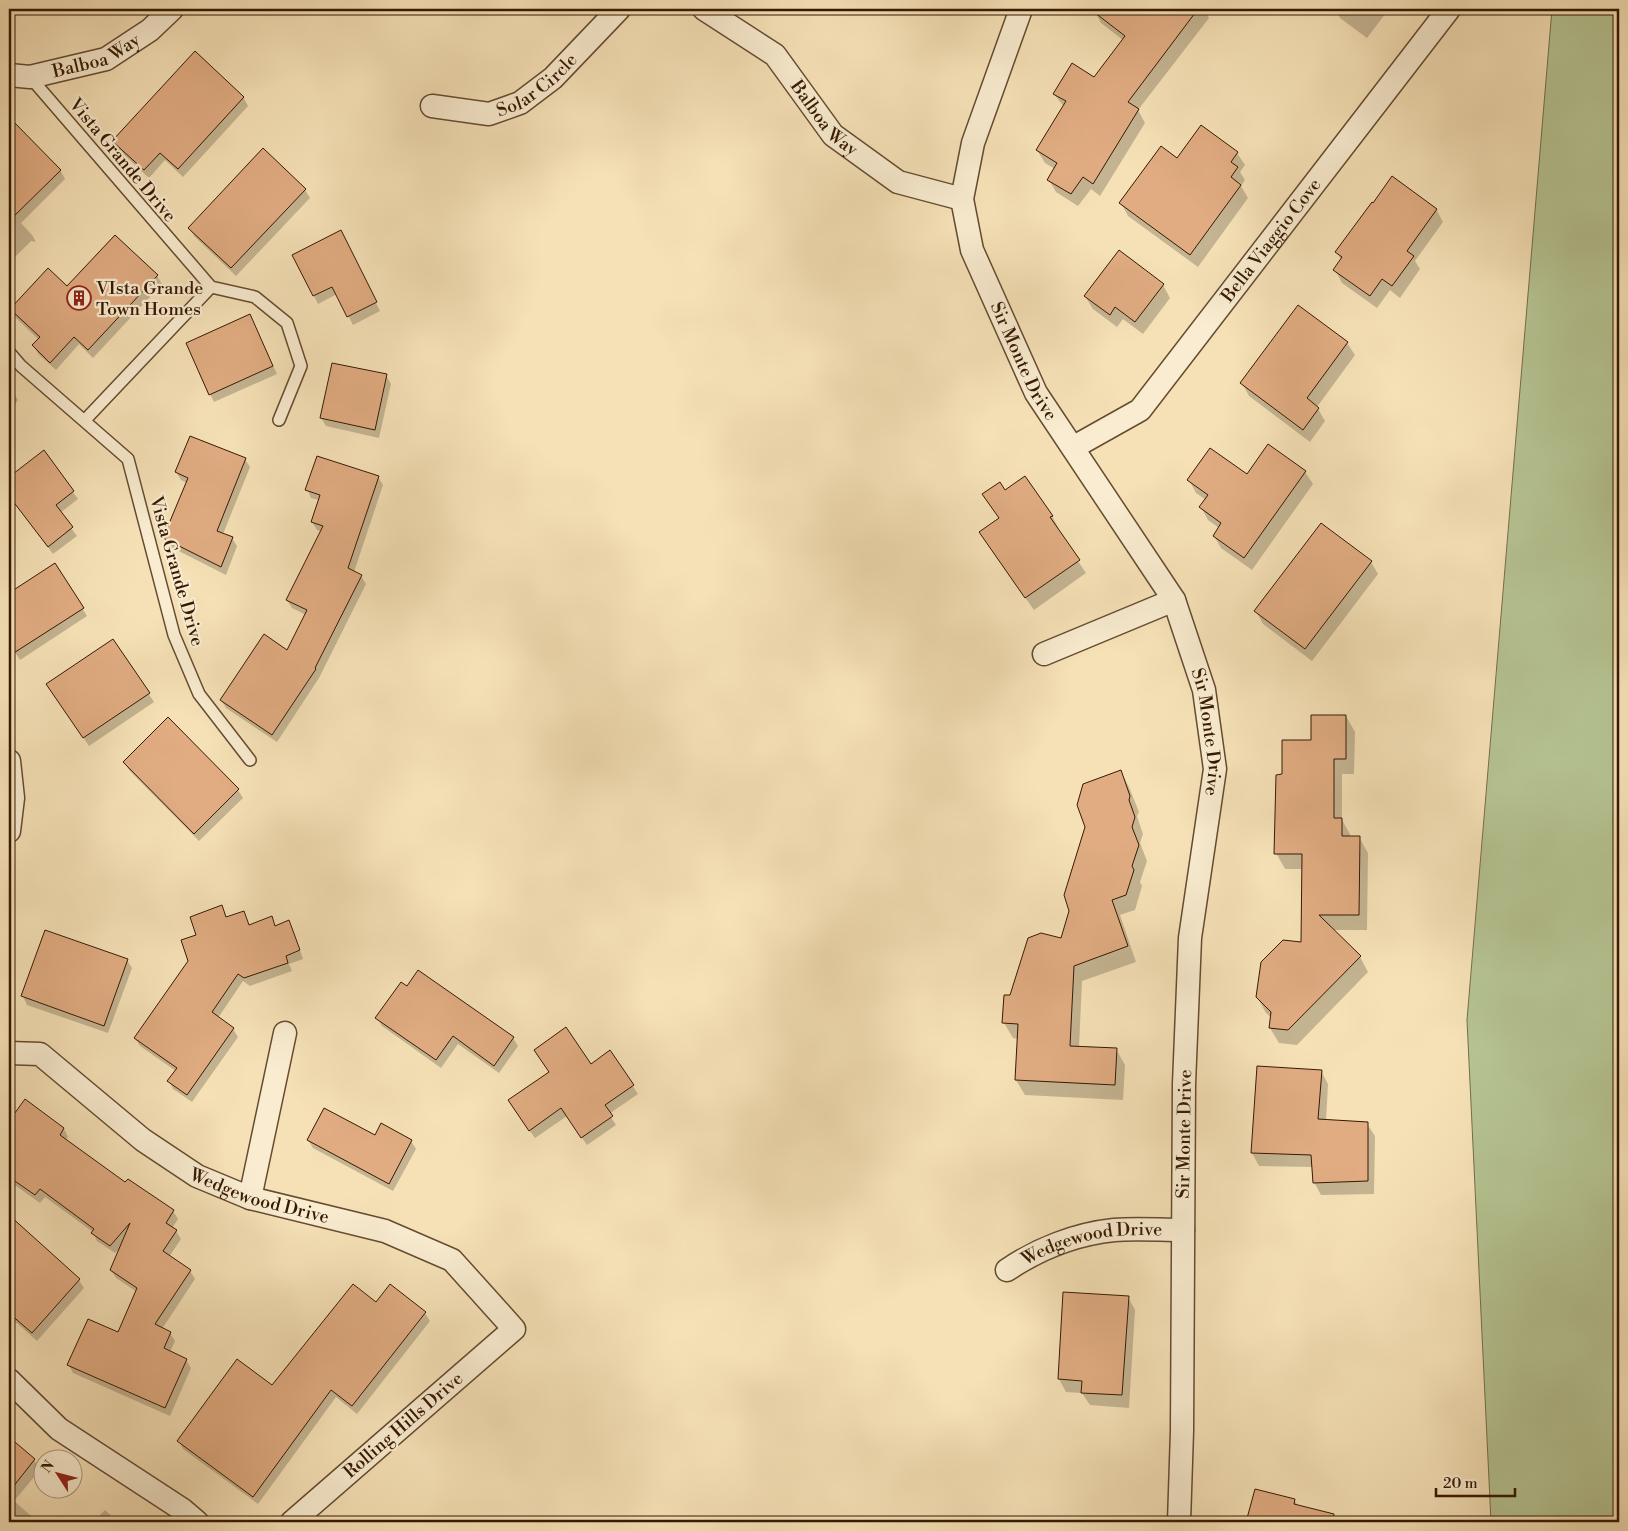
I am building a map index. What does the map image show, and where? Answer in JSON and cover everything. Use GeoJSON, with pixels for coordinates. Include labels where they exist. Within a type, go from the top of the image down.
{"type":"FeatureCollection","features":[{"type":"Feature","properties":{"kind":"street","name":"Balboa Way"},"geometry":{"type":"LineString","coordinates":[[19,76],[106,59],[150,30],[172,9]]}},
{"type":"Feature","properties":{"kind":"street","name":"Solar Circle"},"geometry":{"type":"LineString","coordinates":[[432,106],[489,114],[520,103],[553,78],[619,9]]}},
{"type":"Feature","properties":{"kind":"street","name":"Balboa Way"},"geometry":{"type":"LineString","coordinates":[[704,9],[775,55],[833,135],[898,182],[962,199]]}},
{"type":"Feature","properties":{"kind":"street","name":"Sir Monte Drive"},"geometry":{"type":"LineString","coordinates":[[1021,9],[973,143],[962,199],[972,250],[1036,393],[1074,447],[1174,600],[1204,690],[1215,769],[1190,938],[1184,1084],[1182,1422],[1179,1522]]}},
{"type":"Feature","properties":{"kind":"street","name":"Bella Viaggio Cove"},"geometry":{"type":"LineString","coordinates":[[1074,447],[1140,410],[1448,9]]}},
{"type":"Feature","properties":{"kind":"street"},"geometry":{"type":"LineString","coordinates":[[1044,654],[1174,600]]}},
{"type":"Feature","properties":{"kind":"street"},"geometry":{"type":"LineString","coordinates":[[9,760],[13,798],[9,832]]}},
{"type":"Feature","properties":{"kind":"street"},"geometry":{"type":"LineString","coordinates":[[250,1198],[285,1033]]}},
{"type":"Feature","properties":{"kind":"street","name":"Wedgewood Drive"},"geometry":{"type":"LineString","coordinates":[[9,1053],[40,1054],[143,1140],[197,1176],[250,1198],[385,1231],[452,1260],[514,1329]]}},
{"type":"Feature","properties":{"kind":"street","name":"Wedgewood Drive"},"geometry":{"type":"LineString","coordinates":[[1006,1270],[1024,1259],[1076,1237],[1114,1230],[1183,1230]]}},
{"type":"Feature","properties":{"kind":"street","name":"Rolling Hills Drive"},"geometry":{"type":"LineString","coordinates":[[292,1522],[514,1329]]}},
{"type":"Feature","properties":{"kind":"street"},"geometry":{"type":"LineString","coordinates":[[9,1380],[59,1429],[183,1510],[197,1522]]}},
{"type":"Feature","properties":{"kind":"lane","name":"Vista Grande Drive"},"geometry":{"type":"LineString","coordinates":[[19,76],[210,288]]}},
{"type":"Feature","properties":{"kind":"lane"},"geometry":{"type":"LineString","coordinates":[[85,420],[210,288],[255,298],[287,323],[301,366],[279,420]]}},
{"type":"Feature","properties":{"kind":"lane","name":"Vista Grande Drive"},"geometry":{"type":"LineString","coordinates":[[9,352],[22,366],[128,459],[174,635],[199,694],[250,760]]}},
{"type":"Feature","properties":{"kind":"green space"},"geometry":{"type":"Polygon","coordinates":[[[1552,9],[1619,9],[1619,1522],[1491,1522],[1467,1020],[1552,9]]]}},
{"type":"Feature","properties":{"kind":"building"},"geometry":{"type":"Polygon","coordinates":[[[1090,9],[1198,9],[1128,102],[1139,109],[1093,184],[1083,177],[1071,194],[1047,180],[1057,163],[1036,150],[1066,101],[1053,94],[1072,63],[1094,77],[1125,36],[1090,9]]]}},
{"type":"Feature","properties":{"kind":"building"},"geometry":{"type":"Polygon","coordinates":[[[195,51],[244,97],[178,169],[160,153],[144,170],[112,141],[195,51]]]}},
{"type":"Feature","properties":{"kind":"building"},"geometry":{"type":"Polygon","coordinates":[[[9,117],[61,170],[9,221],[9,117]]]}},
{"type":"Feature","properties":{"kind":"building"},"geometry":{"type":"Polygon","coordinates":[[[1201,125],[1238,152],[1231,162],[1238,167],[1231,177],[1241,185],[1190,255],[1119,203],[1161,146],[1177,158],[1201,125]]]}},
{"type":"Feature","properties":{"kind":"building","name":"VIsta Grande Town Homes"},"geometry":{"type":"Polygon","coordinates":[[[263,148],[306,189],[231,268],[188,228],[263,148]]]}},
{"type":"Feature","properties":{"kind":"building"},"geometry":{"type":"Polygon","coordinates":[[[1392,176],[1437,209],[1407,251],[1414,256],[1392,286],[1382,279],[1370,296],[1333,270],[1342,257],[1335,252],[1392,176]]]}},
{"type":"Feature","properties":{"kind":"building"},"geometry":{"type":"Polygon","coordinates":[[[341,230],[377,302],[347,317],[332,287],[313,296],[292,255],[341,230]]]}},
{"type":"Feature","properties":{"kind":"building","name":"VIsta Grande Town Homes"},"geometry":{"type":"Polygon","coordinates":[[[115,235],[158,275],[88,350],[74,337],[50,363],[32,345],[40,337],[10,309],[48,268],[67,286],[115,235]]]}},
{"type":"Feature","properties":{"kind":"building"},"geometry":{"type":"Polygon","coordinates":[[[1119,250],[1164,284],[1135,322],[1115,307],[1110,315],[1084,296],[1119,250]]]}},
{"type":"Feature","properties":{"kind":"building"},"geometry":{"type":"Polygon","coordinates":[[[1298,305],[1348,342],[1307,398],[1319,408],[1303,430],[1240,383],[1298,305]]]}},
{"type":"Feature","properties":{"kind":"building","name":"VIsta Grande Town Homes"},"geometry":{"type":"Polygon","coordinates":[[[250,314],[273,366],[209,395],[186,343],[250,314]]]}},
{"type":"Feature","properties":{"kind":"building"},"geometry":{"type":"Polygon","coordinates":[[[332,363],[387,374],[375,430],[320,418],[332,363]]]}},
{"type":"Feature","properties":{"kind":"building"},"geometry":{"type":"Polygon","coordinates":[[[190,436],[246,458],[217,531],[233,537],[221,567],[163,538],[188,478],[175,472],[190,436]]]}},
{"type":"Feature","properties":{"kind":"building"},"geometry":{"type":"Polygon","coordinates":[[[1268,444],[1306,471],[1244,558],[1213,536],[1221,523],[1199,507],[1208,495],[1187,480],[1210,448],[1247,474],[1268,444]]]}},
{"type":"Feature","properties":{"kind":"building"},"geometry":{"type":"Polygon","coordinates":[[[44,450],[74,491],[56,505],[73,527],[48,547],[9,496],[9,477],[44,450]]]}},
{"type":"Feature","properties":{"kind":"building"},"geometry":{"type":"Polygon","coordinates":[[[317,456],[379,476],[348,568],[362,575],[316,669],[272,735],[220,700],[264,634],[287,650],[307,610],[286,600],[323,526],[311,522],[320,495],[305,490],[317,456]]]}},
{"type":"Feature","properties":{"kind":"building"},"geometry":{"type":"Polygon","coordinates":[[[1025,476],[1053,516],[1050,517],[1080,560],[1025,598],[979,532],[999,518],[982,494],[1000,482],[1005,490],[1025,476]]]}},
{"type":"Feature","properties":{"kind":"building"},"geometry":{"type":"Polygon","coordinates":[[[1321,523],[1372,561],[1305,649],[1254,611],[1321,523]]]}},
{"type":"Feature","properties":{"kind":"building"},"geometry":{"type":"Polygon","coordinates":[[[55,563],[84,608],[9,656],[9,593],[55,563]]]}},
{"type":"Feature","properties":{"kind":"building"},"geometry":{"type":"Polygon","coordinates":[[[113,639],[150,693],[83,738],[46,684],[113,639]]]}},
{"type":"Feature","properties":{"kind":"building"},"geometry":{"type":"Polygon","coordinates":[[[1311,715],[1346,715],[1346,759],[1334,759],[1334,818],[1342,818],[1342,836],[1360,836],[1359,915],[1319,915],[1361,956],[1288,1030],[1269,1028],[1271,1012],[1256,997],[1261,962],[1283,940],[1301,942],[1302,854],[1274,854],[1276,775],[1282,774],[1282,740],[1311,740],[1311,715]]]}},
{"type":"Feature","properties":{"kind":"building"},"geometry":{"type":"Polygon","coordinates":[[[168,717],[239,789],[194,834],[123,762],[168,717]]]}},
{"type":"Feature","properties":{"kind":"building"},"geometry":{"type":"Polygon","coordinates":[[[1121,770],[1130,796],[1129,800],[1135,817],[1132,827],[1139,845],[1126,895],[1112,900],[1128,946],[1074,966],[1070,1046],[1117,1048],[1115,1085],[1015,1080],[1018,1024],[1002,1023],[1004,995],[1010,995],[1028,938],[1041,933],[1061,938],[1069,911],[1064,895],[1085,827],[1077,805],[1083,784],[1121,770]]]}},
{"type":"Feature","properties":{"kind":"building"},"geometry":{"type":"Polygon","coordinates":[[[222,905],[226,917],[244,911],[249,925],[272,916],[275,926],[289,920],[300,950],[286,956],[288,963],[244,978],[238,974],[212,1012],[234,1028],[187,1095],[167,1081],[177,1068],[134,1038],[188,961],[181,940],[196,935],[190,917],[222,905]]]}},
{"type":"Feature","properties":{"kind":"building"},"geometry":{"type":"Polygon","coordinates":[[[45,930],[128,959],[104,1026],[21,996],[45,930]]]}},
{"type":"Feature","properties":{"kind":"building"},"geometry":{"type":"Polygon","coordinates":[[[418,970],[514,1037],[494,1066],[453,1036],[436,1060],[375,1018],[401,982],[407,986],[418,970]]]}},
{"type":"Feature","properties":{"kind":"building"},"geometry":{"type":"Polygon","coordinates":[[[566,1027],[591,1064],[610,1050],[634,1085],[605,1105],[613,1116],[581,1138],[561,1108],[529,1131],[508,1100],[549,1072],[534,1050],[566,1027]]]}},
{"type":"Feature","properties":{"kind":"building"},"geometry":{"type":"Polygon","coordinates":[[[1257,1066],[1322,1070],[1318,1119],[1368,1122],[1368,1181],[1313,1183],[1311,1155],[1251,1153],[1257,1066]]]}},
{"type":"Feature","properties":{"kind":"building"},"geometry":{"type":"Polygon","coordinates":[[[25,1099],[64,1128],[60,1135],[125,1182],[128,1179],[174,1210],[166,1223],[177,1230],[163,1251],[191,1270],[155,1324],[171,1332],[164,1348],[187,1359],[165,1408],[67,1365],[88,1319],[118,1332],[137,1288],[110,1270],[130,1223],[110,1246],[91,1233],[94,1229],[40,1189],[35,1195],[9,1177],[9,1121],[25,1099]]]}},
{"type":"Feature","properties":{"kind":"building"},"geometry":{"type":"Polygon","coordinates":[[[324,1108],[375,1135],[381,1123],[412,1140],[389,1184],[307,1140],[324,1108]]]}},
{"type":"Feature","properties":{"kind":"building"},"geometry":{"type":"Polygon","coordinates":[[[9,1215],[80,1279],[32,1333],[9,1313],[9,1215]]]}},
{"type":"Feature","properties":{"kind":"building"},"geometry":{"type":"Polygon","coordinates":[[[353,1284],[376,1302],[390,1284],[426,1312],[352,1406],[331,1390],[253,1497],[177,1441],[237,1359],[272,1385],[353,1284]]]}},
{"type":"Feature","properties":{"kind":"building"},"geometry":{"type":"Polygon","coordinates":[[[1063,1292],[1129,1296],[1122,1395],[1081,1393],[1082,1381],[1058,1379],[1063,1292]]]}},
{"type":"Feature","properties":{"kind":"building"},"geometry":{"type":"Polygon","coordinates":[[[9,1437],[32,1456],[32,1463],[9,1492],[9,1437]]]}},
{"type":"Feature","properties":{"kind":"building"},"geometry":{"type":"Polygon","coordinates":[[[1255,1489],[1295,1499],[1294,1504],[1334,1514],[1333,1522],[1246,1522],[1255,1489]]]}},
{"type":"Feature","properties":{"kind":"place","name":"VIsta Grande Town Homes"},"geometry":{"type":"Point","coordinates":[79,298]}}]}
